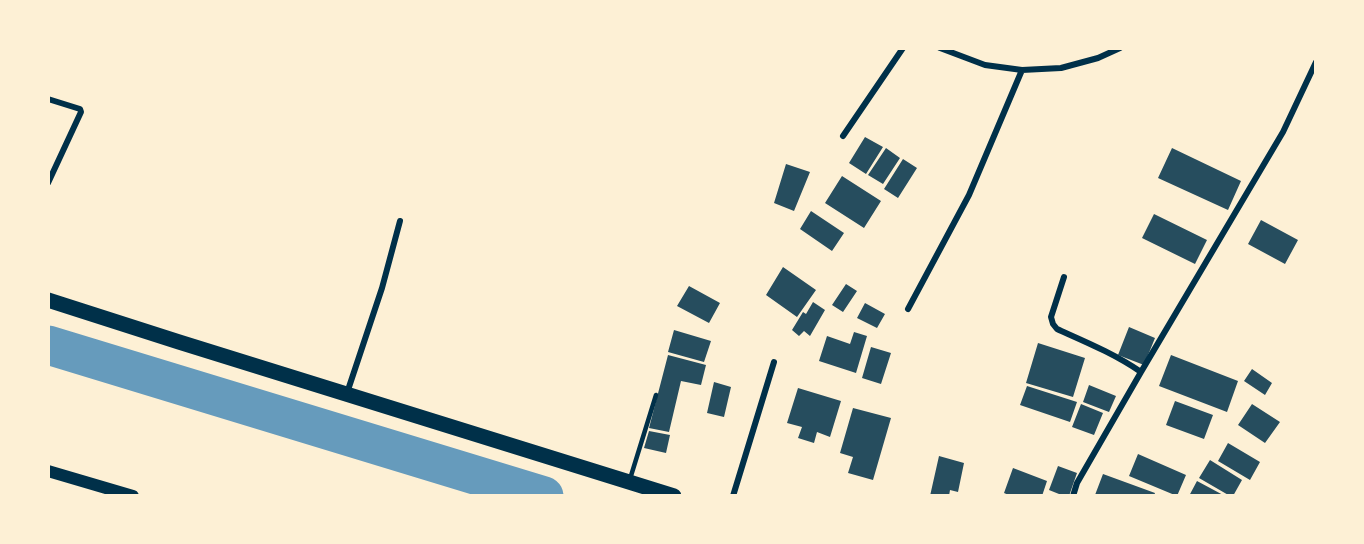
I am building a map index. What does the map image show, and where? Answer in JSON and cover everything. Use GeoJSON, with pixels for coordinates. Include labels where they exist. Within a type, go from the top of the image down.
{"type":"FeatureCollection","features":[{"type":"Feature","properties":{"kind":"main road"},"geometry":{"type":"LineString","coordinates":[[48,300],[674,496]]}},
{"type":"Feature","properties":{"kind":"main road"},"geometry":{"type":"LineString","coordinates":[[48,471],[133,496]]}},
{"type":"Feature","properties":{"kind":"street"},"geometry":{"type":"LineString","coordinates":[[843,136],[903,48]]}},
{"type":"Feature","properties":{"kind":"street"},"geometry":{"type":"LineString","coordinates":[[940,48],[985,65],[1022,70],[1060,68],[1098,58],[1120,48]]}},
{"type":"Feature","properties":{"kind":"street"},"geometry":{"type":"LineString","coordinates":[[1073,496],[1077,483],[1141,372],[1283,132],[1316,62]]}},
{"type":"Feature","properties":{"kind":"street"},"geometry":{"type":"LineString","coordinates":[[908,309],[969,195],[1022,70]]}},
{"type":"Feature","properties":{"kind":"street"},"geometry":{"type":"LineString","coordinates":[[48,99],[80,109],[81,112],[48,183]]}},
{"type":"Feature","properties":{"kind":"street"},"geometry":{"type":"LineString","coordinates":[[346,393],[382,288],[399,222]]}},
{"type":"Feature","properties":{"kind":"street"},"geometry":{"type":"LineString","coordinates":[[1064,277],[1051,317],[1057,329],[1099,348],[1141,372]]}},
{"type":"Feature","properties":{"kind":"street"},"geometry":{"type":"LineString","coordinates":[[734,496],[774,362]]}},
{"type":"Feature","properties":{"kind":"lane"},"geometry":{"type":"LineString","coordinates":[[629,482],[656,395]]}},
{"type":"Feature","properties":{"kind":"building"},"geometry":{"type":"Polygon","coordinates":[[[865,137],[883,147],[866,174],[849,163],[865,137]]]}},
{"type":"Feature","properties":{"kind":"building"},"geometry":{"type":"Polygon","coordinates":[[[886,148],[900,158],[883,184],[868,175],[886,148]]]}},
{"type":"Feature","properties":{"kind":"building"},"geometry":{"type":"Polygon","coordinates":[[[1172,148],[1241,181],[1228,210],[1158,178],[1172,148]]]}},
{"type":"Feature","properties":{"kind":"building"},"geometry":{"type":"Polygon","coordinates":[[[903,159],[917,168],[898,198],[884,189],[903,159]]]}},
{"type":"Feature","properties":{"kind":"building"},"geometry":{"type":"Polygon","coordinates":[[[786,164],[810,172],[794,211],[774,203],[786,164]]]}},
{"type":"Feature","properties":{"kind":"building"},"geometry":{"type":"Polygon","coordinates":[[[842,176],[881,201],[864,228],[825,203],[842,176]]]}},
{"type":"Feature","properties":{"kind":"building"},"geometry":{"type":"Polygon","coordinates":[[[811,211],[844,233],[832,251],[800,229],[811,211]]]}},
{"type":"Feature","properties":{"kind":"building"},"geometry":{"type":"Polygon","coordinates":[[[1154,214],[1207,240],[1195,264],[1142,238],[1154,214]]]}},
{"type":"Feature","properties":{"kind":"building"},"geometry":{"type":"Polygon","coordinates":[[[1261,220],[1298,240],[1285,264],[1248,244],[1261,220]]]}},
{"type":"Feature","properties":{"kind":"building"},"geometry":{"type":"Polygon","coordinates":[[[783,267],[816,290],[797,317],[766,295],[783,267]]]}},
{"type":"Feature","properties":{"kind":"building"},"geometry":{"type":"Polygon","coordinates":[[[846,284],[857,291],[843,312],[832,305],[846,284]]]}},
{"type":"Feature","properties":{"kind":"building"},"geometry":{"type":"Polygon","coordinates":[[[689,286],[720,303],[709,323],[677,306],[689,286]]]}},
{"type":"Feature","properties":{"kind":"building"},"geometry":{"type":"Polygon","coordinates":[[[813,302],[825,310],[810,336],[804,331],[799,336],[792,330],[803,312],[806,314],[813,302]]]}},
{"type":"Feature","properties":{"kind":"building"},"geometry":{"type":"Polygon","coordinates":[[[865,303],[885,314],[877,328],[857,318],[865,303]]]}},
{"type":"Feature","properties":{"kind":"building"},"geometry":{"type":"Polygon","coordinates":[[[1129,327],[1155,338],[1144,365],[1118,355],[1129,327]]]}},
{"type":"Feature","properties":{"kind":"building"},"geometry":{"type":"Polygon","coordinates":[[[674,330],[711,341],[704,362],[668,352],[674,330]]]}},
{"type":"Feature","properties":{"kind":"building"},"geometry":{"type":"Polygon","coordinates":[[[854,332],[867,336],[856,373],[819,361],[827,336],[850,344],[854,332]]]}},
{"type":"Feature","properties":{"kind":"building"},"geometry":{"type":"Polygon","coordinates":[[[1038,343],[1085,358],[1073,397],[1026,383],[1038,343]]]}},
{"type":"Feature","properties":{"kind":"building"},"geometry":{"type":"Polygon","coordinates":[[[871,347],[891,353],[881,384],[862,378],[871,347]]]}},
{"type":"Feature","properties":{"kind":"building"},"geometry":{"type":"Polygon","coordinates":[[[668,355],[706,365],[701,385],[681,381],[669,432],[649,428],[668,355]]]}},
{"type":"Feature","properties":{"kind":"building"},"geometry":{"type":"Polygon","coordinates":[[[1171,355],[1238,381],[1227,412],[1159,386],[1171,355]]]}},
{"type":"Feature","properties":{"kind":"building"},"geometry":{"type":"Polygon","coordinates":[[[1252,369],[1272,383],[1265,395],[1244,381],[1252,369]]]}},
{"type":"Feature","properties":{"kind":"building"},"geometry":{"type":"Polygon","coordinates":[[[714,382],[731,387],[724,417],[707,413],[714,382]]]}},
{"type":"Feature","properties":{"kind":"building"},"geometry":{"type":"Polygon","coordinates":[[[1089,385],[1116,396],[1109,412],[1083,402],[1089,385]]]}},
{"type":"Feature","properties":{"kind":"building"},"geometry":{"type":"Polygon","coordinates":[[[1027,386],[1077,402],[1070,422],[1020,405],[1027,386]]]}},
{"type":"Feature","properties":{"kind":"building"},"geometry":{"type":"Polygon","coordinates":[[[798,388],[841,401],[830,437],[817,432],[814,443],[798,438],[802,427],[787,423],[798,388]]]}},
{"type":"Feature","properties":{"kind":"building"},"geometry":{"type":"Polygon","coordinates":[[[1175,401],[1213,415],[1204,439],[1166,425],[1175,401]]]}},
{"type":"Feature","properties":{"kind":"building"},"geometry":{"type":"Polygon","coordinates":[[[1081,404],[1103,413],[1094,435],[1072,427],[1081,404]]]}},
{"type":"Feature","properties":{"kind":"building"},"geometry":{"type":"Polygon","coordinates":[[[1252,404],[1280,422],[1265,443],[1238,425],[1252,404]]]}},
{"type":"Feature","properties":{"kind":"building"},"geometry":{"type":"Polygon","coordinates":[[[853,408],[891,418],[873,480],[848,473],[853,457],[840,453],[853,408]]]}},
{"type":"Feature","properties":{"kind":"building"},"geometry":{"type":"Polygon","coordinates":[[[649,431],[670,435],[666,453],[644,448],[649,431]]]}},
{"type":"Feature","properties":{"kind":"building"},"geometry":{"type":"Polygon","coordinates":[[[1228,443],[1260,462],[1250,480],[1218,461],[1228,443]]]}},
{"type":"Feature","properties":{"kind":"building"},"geometry":{"type":"Polygon","coordinates":[[[1138,454],[1186,475],[1177,496],[1129,476],[1138,454]]]}},
{"type":"Feature","properties":{"kind":"building"},"geometry":{"type":"Polygon","coordinates":[[[939,456],[964,463],[958,492],[950,490],[949,496],[930,496],[939,456]]]}},
{"type":"Feature","properties":{"kind":"building"},"geometry":{"type":"Polygon","coordinates":[[[1210,460],[1242,480],[1233,496],[1199,478],[1210,460]]]}},
{"type":"Feature","properties":{"kind":"building"},"geometry":{"type":"Polygon","coordinates":[[[1058,466],[1077,473],[1069,496],[1049,490],[1058,466]]]}},
{"type":"Feature","properties":{"kind":"building"},"geometry":{"type":"Polygon","coordinates":[[[1013,468],[1047,481],[1042,496],[1011,496],[1004,493],[1013,468]]]}},
{"type":"Feature","properties":{"kind":"building"},"geometry":{"type":"Polygon","coordinates":[[[1103,474],[1155,493],[1154,496],[1095,495],[1103,474]]]}},
{"type":"Feature","properties":{"kind":"building"},"geometry":{"type":"Polygon","coordinates":[[[1197,481],[1225,496],[1189,496],[1197,481]]]}},
{"type":"Feature","properties":{"kind":"waterway"},"geometry":{"type":"LineString","coordinates":[[48,345],[544,496]]}}]}
